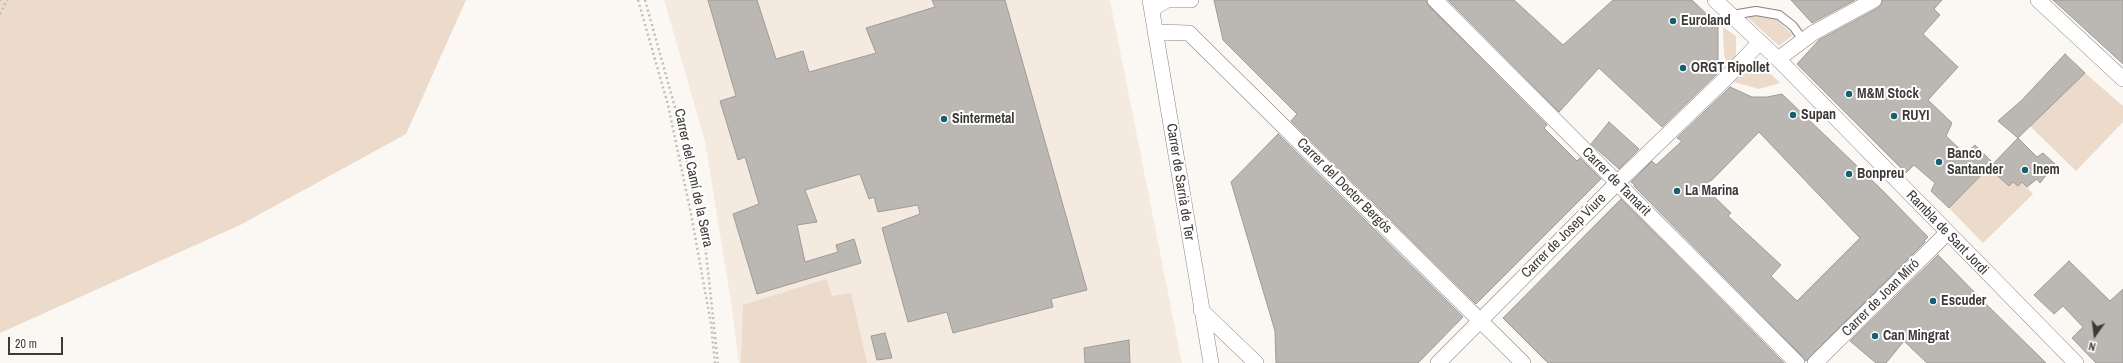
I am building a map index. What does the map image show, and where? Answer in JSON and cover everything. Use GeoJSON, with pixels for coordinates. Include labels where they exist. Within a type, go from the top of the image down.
{"type":"FeatureCollection","features":[{"type":"Feature","properties":{"kind":"street"},"geometry":{"type":"LineString","coordinates":[[1151,4],[1167,0],[1191,0]]}},
{"type":"Feature","properties":{"kind":"street","name":"Carrer de Tamarit"},"geometry":{"type":"LineString","coordinates":[[1435,0],[1797,363]]}},
{"type":"Feature","properties":{"kind":"street"},"geometry":{"type":"LineString","coordinates":[[1778,59],[1803,40],[1874,0]]}},
{"type":"Feature","properties":{"kind":"street"},"geometry":{"type":"LineString","coordinates":[[2038,0],[2123,79]]}},
{"type":"Feature","properties":{"kind":"street","name":"Carrer de Sarrià de Ter"},"geometry":{"type":"LineString","coordinates":[[1151,4],[1211,363]]}},
{"type":"Feature","properties":{"kind":"street","name":"Rambla de Sant Jordi"},"geometry":{"type":"LineString","coordinates":[[1723,8],[1778,59],[2076,363]]}},
{"type":"Feature","properties":{"kind":"street","name":"Carrer del Doctor Bergós"},"geometry":{"type":"LineString","coordinates":[[1156,32],[1189,32],[1523,363]]}},
{"type":"Feature","properties":{"kind":"street","name":"Carrer de Josep Viure"},"geometry":{"type":"LineString","coordinates":[[1438,363],[1617,183],[1727,78],[1760,42]]}},
{"type":"Feature","properties":{"kind":"street","name":"Carrer de Joan Miró"},"geometry":{"type":"LineString","coordinates":[[1815,363],[1947,233]]}},
{"type":"Feature","properties":{"kind":"street"},"geometry":{"type":"LineString","coordinates":[[1201,310],[1256,363]]}},
{"type":"Feature","properties":{"kind":"lane"},"geometry":{"type":"LineString","coordinates":[[1723,8],[1779,15],[1793,26],[1803,40]]}},
{"type":"Feature","properties":{"kind":"path"},"geometry":{"type":"LineString","coordinates":[[0,14],[7,0]]}},
{"type":"Feature","properties":{"kind":"path","name":"Carrer del Camí de la Serra"},"geometry":{"type":"LineString","coordinates":[[638,0],[668,105],[691,214],[711,324],[715,363]]}},
{"type":"Feature","properties":{"kind":"path"},"geometry":{"type":"LineString","coordinates":[[645,0],[676,111],[706,253],[718,363]]}},
{"type":"Feature","properties":{"kind":"shaded area"},"geometry":{"type":"Polygon","coordinates":[[[0,0],[466,0],[406,134],[240,225],[0,333],[0,0]]]}},
{"type":"Feature","properties":{"kind":"shaded area"},"geometry":{"type":"Polygon","coordinates":[[[664,0],[1110,0],[1182,363],[739,363],[731,302],[705,141],[664,0]]]}},
{"type":"Feature","properties":{"kind":"shaded area"},"geometry":{"type":"Polygon","coordinates":[[[1758,15],[1776,19],[1793,35],[1779,46],[1747,17],[1758,15]]]}},
{"type":"Feature","properties":{"kind":"shaded area"},"geometry":{"type":"Polygon","coordinates":[[[1723,27],[1736,36],[1736,59],[1728,69],[1724,54],[1723,27]]]}},
{"type":"Feature","properties":{"kind":"shaded area"},"geometry":{"type":"Polygon","coordinates":[[[1764,71],[1772,75],[1780,83],[1759,89],[1734,82],[1741,72],[1764,71]]]}},
{"type":"Feature","properties":{"kind":"shaded area"},"geometry":{"type":"Polygon","coordinates":[[[2085,73],[2123,106],[2123,122],[2076,171],[2029,125],[2085,73]]]}},
{"type":"Feature","properties":{"kind":"shaded area"},"geometry":{"type":"Polygon","coordinates":[[[1993,163],[2007,176],[2003,181],[2009,186],[2013,182],[2018,186],[2022,182],[2033,194],[1983,243],[1949,208],[1993,163]]]}},
{"type":"Feature","properties":{"kind":"shaded area"},"geometry":{"type":"Polygon","coordinates":[[[826,279],[832,296],[851,293],[867,363],[741,363],[743,305],[826,279]]]}},
{"type":"Feature","properties":{"kind":"building","name":"Sintermetal"},"geometry":{"type":"Polygon","coordinates":[[[708,0],[757,0],[776,59],[803,51],[809,72],[876,53],[866,28],[935,7],[932,0],[1005,0],[1087,290],[1051,299],[1053,307],[953,333],[947,312],[908,322],[882,228],[920,214],[918,205],[878,212],[874,197],[869,199],[860,174],[805,190],[817,222],[797,225],[805,262],[838,252],[836,245],[854,239],[861,263],[757,294],[733,214],[759,204],[745,157],[738,160],[720,101],[736,96],[708,0]]]}},
{"type":"Feature","properties":{"kind":"building"},"geometry":{"type":"Polygon","coordinates":[[[1214,0],[1426,0],[1429,6],[1547,125],[1544,128],[1577,161],[1580,158],[1601,179],[1476,304],[1291,121],[1297,114],[1223,40],[1214,0]]]}},
{"type":"Feature","properties":{"kind":"building"},"geometry":{"type":"Polygon","coordinates":[[[1448,0],[1514,0],[1563,45],[1613,0],[1692,0],[1718,25],[1718,62],[1721,70],[1662,127],[1599,68],[1559,112],[1448,0]]]}},
{"type":"Feature","properties":{"kind":"building"},"geometry":{"type":"Polygon","coordinates":[[[1791,0],[1855,0],[1812,23],[1791,0]]]}},
{"type":"Feature","properties":{"kind":"building"},"geometry":{"type":"Polygon","coordinates":[[[1883,0],[1942,0],[1934,9],[1940,15],[1923,34],[1958,67],[1928,100],[1952,123],[1946,136],[1965,154],[1975,145],[1993,163],[1949,208],[1931,191],[1935,183],[1914,165],[1906,173],[1797,64],[1819,40],[1878,8],[1883,0]]]}},
{"type":"Feature","properties":{"kind":"building"},"geometry":{"type":"Polygon","coordinates":[[[2053,0],[2123,0],[2123,64],[2087,31],[2053,0]]]}},
{"type":"Feature","properties":{"kind":"building"},"geometry":{"type":"Polygon","coordinates":[[[2065,54],[2085,73],[2018,138],[1998,121],[2022,100],[2065,54]]]}},
{"type":"Feature","properties":{"kind":"building"},"geometry":{"type":"Polygon","coordinates":[[[1730,87],[1752,97],[1767,97],[1782,94],[1882,190],[1928,237],[1924,241],[1925,242],[1806,361],[1631,182],[1652,161],[1656,165],[1682,141],[1677,138],[1730,87]],[[1759,132],[1712,180],[1702,185],[1731,213],[1728,216],[1781,265],[1771,276],[1797,301],[1860,238],[1759,132]]]}},
{"type":"Feature","properties":{"kind":"building"},"geometry":{"type":"Polygon","coordinates":[[[1609,122],[1639,149],[1619,169],[1591,144],[1609,122]]]}},
{"type":"Feature","properties":{"kind":"building"},"geometry":{"type":"Polygon","coordinates":[[[1278,134],[1463,317],[1418,363],[1276,363],[1275,331],[1231,182],[1278,134]]]}},
{"type":"Feature","properties":{"kind":"building","name":"Inem"},"geometry":{"type":"Polygon","coordinates":[[[2018,138],[2037,157],[2043,153],[2055,164],[2040,183],[2037,179],[2027,187],[2022,182],[2018,186],[2013,182],[2009,186],[1989,168],[2018,138]]]}},
{"type":"Feature","properties":{"kind":"building"},"geometry":{"type":"Polygon","coordinates":[[[1621,199],[1784,363],[1548,363],[1503,318],[1621,199]]]}},
{"type":"Feature","properties":{"kind":"building"},"geometry":{"type":"Polygon","coordinates":[[[1938,255],[2046,363],[1927,363],[1904,341],[1886,363],[1876,363],[1850,341],[1938,255]]]}},
{"type":"Feature","properties":{"kind":"building"},"geometry":{"type":"Polygon","coordinates":[[[2069,261],[2110,301],[2123,289],[2123,363],[2096,363],[2072,338],[2083,327],[2063,306],[2054,314],[2034,295],[2069,261]]]}},
{"type":"Feature","properties":{"kind":"building"},"geometry":{"type":"Polygon","coordinates":[[[885,333],[892,358],[877,360],[871,336],[885,333]]]}},
{"type":"Feature","properties":{"kind":"building"},"geometry":{"type":"Polygon","coordinates":[[[1129,340],[1130,363],[1085,363],[1084,348],[1129,340]]]}},
{"type":"Feature","properties":{"kind":"place","name":"Euroland"},"geometry":{"type":"Point","coordinates":[1673,21]}},
{"type":"Feature","properties":{"kind":"place","name":"ORGT Ripollet"},"geometry":{"type":"Point","coordinates":[1683,68]}},
{"type":"Feature","properties":{"kind":"place","name":"M&M Stock"},"geometry":{"type":"Point","coordinates":[1849,94]}},
{"type":"Feature","properties":{"kind":"place","name":"Supan"},"geometry":{"type":"Point","coordinates":[1793,115]}},
{"type":"Feature","properties":{"kind":"place","name":"RUYI"},"geometry":{"type":"Point","coordinates":[1894,116]}},
{"type":"Feature","properties":{"kind":"place","name":"Sintermetal"},"geometry":{"type":"Point","coordinates":[944,119]}},
{"type":"Feature","properties":{"kind":"place","name":"Banco Santander"},"geometry":{"type":"Point","coordinates":[1939,162]}},
{"type":"Feature","properties":{"kind":"place","name":"Inem"},"geometry":{"type":"Point","coordinates":[2025,170]}},
{"type":"Feature","properties":{"kind":"place","name":"Bonpreu"},"geometry":{"type":"Point","coordinates":[1849,174]}},
{"type":"Feature","properties":{"kind":"place","name":"La Marina"},"geometry":{"type":"Point","coordinates":[1677,191]}},
{"type":"Feature","properties":{"kind":"place","name":"Escuder"},"geometry":{"type":"Point","coordinates":[1933,301]}},
{"type":"Feature","properties":{"kind":"place","name":"Can Mingrat"},"geometry":{"type":"Point","coordinates":[1875,336]}}]}
